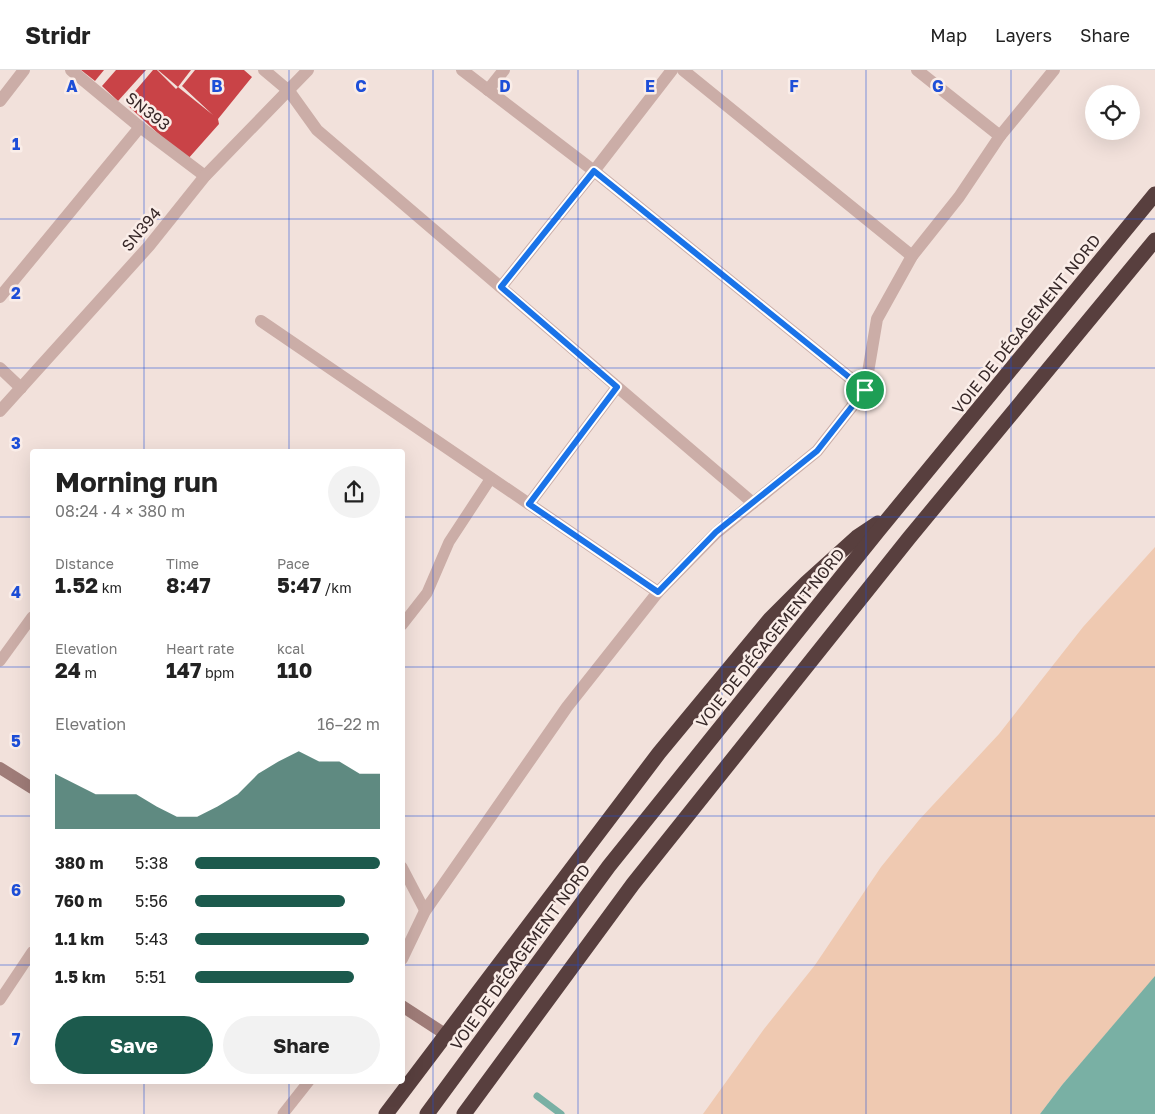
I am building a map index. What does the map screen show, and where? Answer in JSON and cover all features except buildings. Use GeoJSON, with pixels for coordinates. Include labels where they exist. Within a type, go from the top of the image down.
{"type":"FeatureCollection","features":[{"type":"Feature","properties":{"kind":"highway","name":"VOIE DE DÉGAGEMENT NORD"},"geometry":{"type":"LineString","coordinates":[[427,1114],[609,866],[893,513],[1155,194]]}},
{"type":"Feature","properties":{"kind":"highway"},"geometry":{"type":"LineString","coordinates":[[464,1114],[639,877],[909,538],[1155,240]]}},
{"type":"Feature","properties":{"kind":"highway"},"geometry":{"type":"LineString","coordinates":[[386,1114],[659,753],[770,620],[806,583],[857,537],[893,513]]}},
{"type":"Feature","properties":{"kind":"street"},"geometry":{"type":"LineString","coordinates":[[0,101],[24,70]]}},
{"type":"Feature","properties":{"kind":"street","name":"SN393"},"geometry":{"type":"LineString","coordinates":[[71,70],[140,127],[205,176]]}},
{"type":"Feature","properties":{"kind":"street"},"geometry":{"type":"LineString","coordinates":[[264,70],[289,91],[317,130],[753,503]]}},
{"type":"Feature","properties":{"kind":"street","name":"SN394"},"geometry":{"type":"LineString","coordinates":[[0,411],[149,246],[205,176],[308,70]]}},
{"type":"Feature","properties":{"kind":"street"},"geometry":{"type":"LineString","coordinates":[[462,70],[594,171],[865,390]]}},
{"type":"Feature","properties":{"kind":"street"},"geometry":{"type":"LineString","coordinates":[[488,90],[504,70]]}},
{"type":"Feature","properties":{"kind":"street"},"geometry":{"type":"LineString","coordinates":[[501,287],[672,70]]}},
{"type":"Feature","properties":{"kind":"street"},"geometry":{"type":"LineString","coordinates":[[683,70],[912,256]]}},
{"type":"Feature","properties":{"kind":"street"},"geometry":{"type":"LineString","coordinates":[[917,70],[1000,136]]}},
{"type":"Feature","properties":{"kind":"street"},"geometry":{"type":"LineString","coordinates":[[405,952],[426,911],[568,707],[658,592],[716,532],[817,451],[865,390],[877,319],[912,256],[959,197],[1000,136],[1054,70]]}},
{"type":"Feature","properties":{"kind":"street"},"geometry":{"type":"LineString","coordinates":[[0,296],[140,127]]}},
{"type":"Feature","properties":{"kind":"street"},"geometry":{"type":"LineString","coordinates":[[261,321],[658,592]]}},
{"type":"Feature","properties":{"kind":"street"},"geometry":{"type":"LineString","coordinates":[[0,368],[21,388]]}},
{"type":"Feature","properties":{"kind":"street"},"geometry":{"type":"LineString","coordinates":[[529,504],[617,387]]}},
{"type":"Feature","properties":{"kind":"street"},"geometry":{"type":"LineString","coordinates":[[0,768],[30,787]]}},
{"type":"Feature","properties":{"kind":"street"},"geometry":{"type":"LineString","coordinates":[[405,1008],[445,1034]]}},
{"type":"Feature","properties":{"kind":"lane"},"geometry":{"type":"LineString","coordinates":[[405,622],[427,594],[449,542],[491,478]]}},
{"type":"Feature","properties":{"kind":"lane"},"geometry":{"type":"LineString","coordinates":[[0,662],[30,620]]}},
{"type":"Feature","properties":{"kind":"lane"},"geometry":{"type":"LineString","coordinates":[[405,873],[426,911]]}},
{"type":"Feature","properties":{"kind":"lane"},"geometry":{"type":"LineString","coordinates":[[0,1000],[30,955]]}},
{"type":"Feature","properties":{"kind":"lane"},"geometry":{"type":"LineString","coordinates":[[283,1114],[307,1084]]}},
{"type":"Feature","properties":{"kind":"sand"},"geometry":{"type":"Polygon","coordinates":[[[1155,547],[1155,977],[1062,1085],[1040,1114],[703,1114],[764,1029],[815,965],[881,867],[919,820],[999,734],[1083,627],[1155,547]]]}},
{"type":"Feature","properties":{"kind":"water"},"geometry":{"type":"Polygon","coordinates":[[[1155,976],[1155,1114],[1040,1114],[1062,1085],[1155,976]]]}},
{"type":"Feature","properties":{"kind":"waterway"},"geometry":{"type":"LineString","coordinates":[[537,1096],[561,1114]]}},
{"type":"Feature","properties":{"kind":"route"},"geometry":{"type":"LineString","coordinates":[[594,171],[865,390],[817,451],[716,532],[658,592],[529,504],[617,387],[501,287],[594,171]]}}]}
